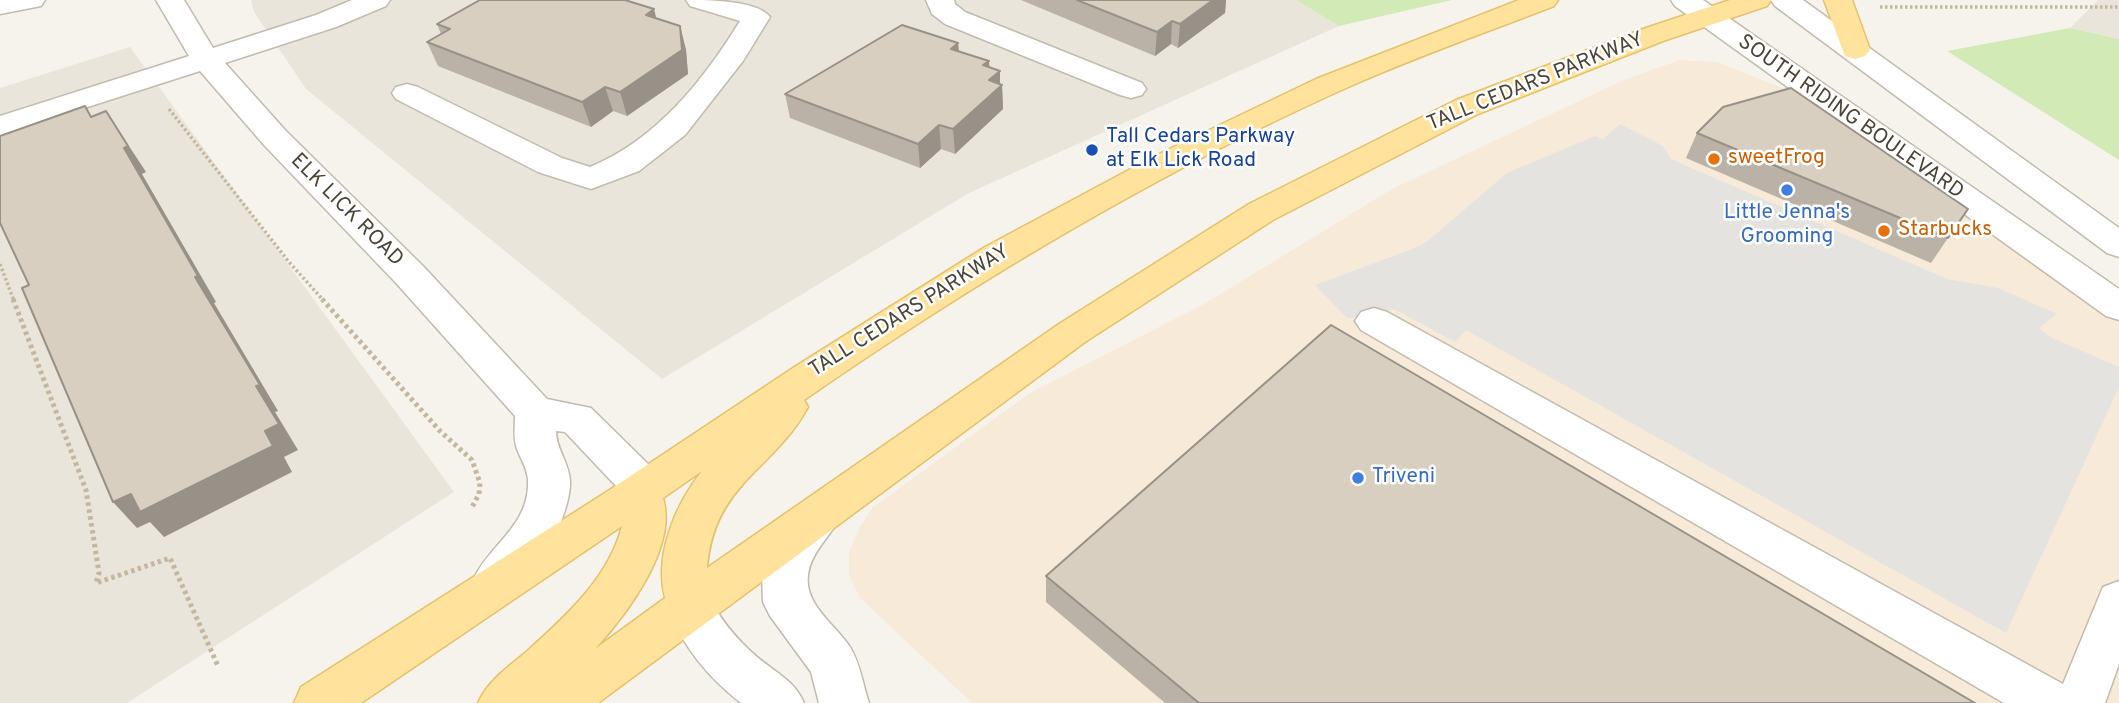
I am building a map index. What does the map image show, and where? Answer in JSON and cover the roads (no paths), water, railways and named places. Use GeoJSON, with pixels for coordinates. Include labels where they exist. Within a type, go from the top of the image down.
{"type":"FeatureCollection","features":[{"type":"Feature","properties":{"kind":"main road","name":"TALL CEDARS PARKWAY"},"geometry":{"type":"LineString","coordinates":[[318,703],[810,376],[998,255],[1167,163],[1327,85],[1544,0]]}},
{"type":"Feature","properties":{"kind":"main road","name":"TALL CEDARS PARKWAY"},"geometry":{"type":"LineString","coordinates":[[559,703],[1072,333],[1261,212],[1467,107],[1641,40],[1757,0]]}},
{"type":"Feature","properties":{"kind":"main road"},"geometry":{"type":"LineString","coordinates":[[1838,0],[1855,50]]}},
{"type":"Feature","properties":{"kind":"main road"},"geometry":{"type":"LineString","coordinates":[[690,606],[684,590],[682,565],[709,494],[725,474],[774,427],[810,376]]}},
{"type":"Feature","properties":{"kind":"main road"},"geometry":{"type":"LineString","coordinates":[[503,703],[590,622],[614,588],[633,557],[645,527],[645,508],[639,492]]}},
{"type":"Feature","properties":{"kind":"street"},"geometry":{"type":"LineString","coordinates":[[0,6],[31,0]]}},
{"type":"Feature","properties":{"kind":"street","name":"ELK LICK ROAD"},"geometry":{"type":"LineString","coordinates":[[170,0],[206,60],[275,138],[410,275],[535,412]]}},
{"type":"Feature","properties":{"kind":"street"},"geometry":{"type":"LineString","coordinates":[[0,125],[326,21],[376,0]]}},
{"type":"Feature","properties":{"kind":"street"},"geometry":{"type":"LineString","coordinates":[[407,93],[550,165],[591,179],[627,164],[674,128],[733,55],[756,17],[700,0]]}},
{"type":"Feature","properties":{"kind":"street"},"geometry":{"type":"LineString","coordinates":[[940,0],[942,8],[955,18],[1131,89]]}},
{"type":"Feature","properties":{"kind":"street","name":"SOUTH RIDING BOULEVARD"},"geometry":{"type":"LineString","coordinates":[[1685,0],[2119,307]]}},
{"type":"Feature","properties":{"kind":"street"},"geometry":{"type":"LineString","coordinates":[[1785,0],[2119,245]]}},
{"type":"Feature","properties":{"kind":"street"},"geometry":{"type":"LineString","coordinates":[[1374,321],[2050,703]]}},
{"type":"Feature","properties":{"kind":"street"},"geometry":{"type":"LineString","coordinates":[[460,610],[529,545],[546,508],[551,484],[548,464],[537,448],[535,412],[577,419],[635,478],[639,492]]}},
{"type":"Feature","properties":{"kind":"street"},"geometry":{"type":"LineString","coordinates":[[824,510],[797,541],[785,575],[786,602],[833,663],[844,703]]}},
{"type":"Feature","properties":{"kind":"street"},"geometry":{"type":"LineString","coordinates":[[2080,703],[2119,601]]}},
{"type":"Feature","properties":{"kind":"street"},"geometry":{"type":"LineString","coordinates":[[690,606],[693,617],[715,646],[748,680],[779,703]]}},
{"type":"Feature","properties":{"kind":"place","name":"Tall Cedars Parkway at Elk Lick Road"},"geometry":{"type":"Point","coordinates":[1092,150]}},
{"type":"Feature","properties":{"kind":"place","name":"sweetFrog"},"geometry":{"type":"Point","coordinates":[1714,159]}},
{"type":"Feature","properties":{"kind":"place","name":"Little Jenna's Grooming"},"geometry":{"type":"Point","coordinates":[1787,190]}},
{"type":"Feature","properties":{"kind":"place","name":"Starbucks"},"geometry":{"type":"Point","coordinates":[1884,231]}},
{"type":"Feature","properties":{"kind":"place","name":"Triveni"},"geometry":{"type":"Point","coordinates":[1358,478]}}]}
